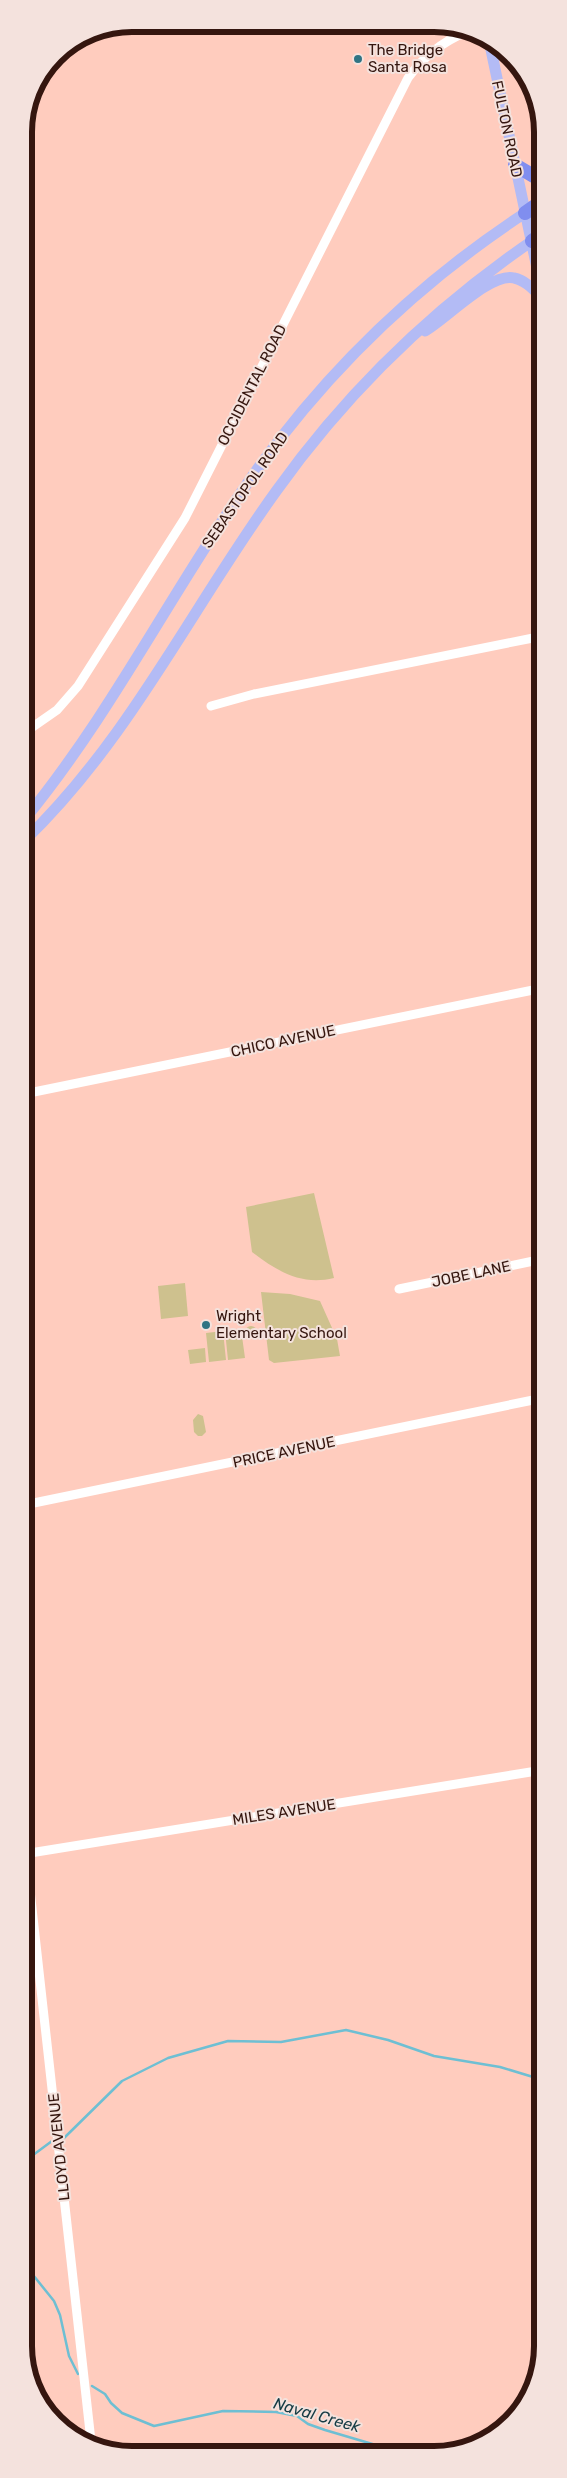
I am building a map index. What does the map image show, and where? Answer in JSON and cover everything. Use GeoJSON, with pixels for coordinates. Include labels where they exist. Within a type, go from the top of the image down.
{"type":"FeatureCollection","features":[{"type":"Feature","properties":{"kind":"highway"},"geometry":{"type":"LineString","coordinates":[[515,165],[534,176]]}},
{"type":"Feature","properties":{"kind":"highway"},"geometry":{"type":"LineString","coordinates":[[525,213],[534,207]]}},
{"type":"Feature","properties":{"kind":"main road","name":"FULTON ROAD"},"geometry":{"type":"LineString","coordinates":[[491,50],[525,213],[534,232]]}},
{"type":"Feature","properties":{"kind":"main road","name":"SEBASTOPOL ROAD"},"geometry":{"type":"LineString","coordinates":[[33,808],[75,752],[250,480],[295,420],[343,365],[405,304],[470,251],[525,213]]}},
{"type":"Feature","properties":{"kind":"main road","name":"SEBASTOPOL ROAD"},"geometry":{"type":"LineString","coordinates":[[33,832],[73,790],[121,729],[271,498],[309,447],[365,383],[406,341],[456,298],[534,240]]}},
{"type":"Feature","properties":{"kind":"main road"},"geometry":{"type":"LineString","coordinates":[[406,341],[440,322],[496,279],[508,277],[519,280],[534,292]]}},
{"type":"Feature","properties":{"kind":"street","name":"OCCIDENTAL ROAD"},"geometry":{"type":"LineString","coordinates":[[33,727],[57,710],[78,686],[178,530],[408,78],[416,66],[436,48],[459,36]]}},
{"type":"Feature","properties":{"kind":"street"},"geometry":{"type":"LineString","coordinates":[[211,706],[254,694],[534,638]]}},
{"type":"Feature","properties":{"kind":"street","name":"CHICO AVENUE"},"geometry":{"type":"LineString","coordinates":[[33,1092],[534,990]]}},
{"type":"Feature","properties":{"kind":"street","name":"JOBE LANE"},"geometry":{"type":"LineString","coordinates":[[399,1289],[534,1261]]}},
{"type":"Feature","properties":{"kind":"street","name":"PRICE AVENUE"},"geometry":{"type":"LineString","coordinates":[[32,1503],[534,1400]]}},
{"type":"Feature","properties":{"kind":"street","name":"MILES AVENUE"},"geometry":{"type":"LineString","coordinates":[[32,1853],[534,1771]]}},
{"type":"Feature","properties":{"kind":"street","name":"LLOYD AVENUE"},"geometry":{"type":"LineString","coordinates":[[32,1918],[91,2436]]}},
{"type":"Feature","properties":{"kind":"shaded area"},"geometry":{"type":"Polygon","coordinates":[[[314,1193],[334,1278],[322,1280],[300,1278],[280,1271],[252,1252],[246,1207],[314,1193]]]}},
{"type":"Feature","properties":{"kind":"shaded area"},"geometry":{"type":"Polygon","coordinates":[[[185,1283],[188,1316],[161,1319],[158,1286],[185,1283]]]}},
{"type":"Feature","properties":{"kind":"shaded area"},"geometry":{"type":"Polygon","coordinates":[[[261,1292],[290,1294],[320,1301],[337,1339],[340,1356],[274,1363],[269,1360],[261,1292]]]}},
{"type":"Feature","properties":{"kind":"shaded area"},"geometry":{"type":"Polygon","coordinates":[[[249,1326],[253,1326],[257,1332],[253,1338],[249,1338],[245,1334],[245,1330],[249,1326]]]}},
{"type":"Feature","properties":{"kind":"shaded area"},"geometry":{"type":"Polygon","coordinates":[[[241,1329],[245,1358],[228,1360],[225,1331],[241,1329]]]}},
{"type":"Feature","properties":{"kind":"shaded area"},"geometry":{"type":"Polygon","coordinates":[[[223,1331],[226,1360],[209,1362],[206,1333],[223,1331]]]}},
{"type":"Feature","properties":{"kind":"shaded area"},"geometry":{"type":"Polygon","coordinates":[[[205,1348],[206,1362],[190,1364],[188,1350],[205,1348]]]}},
{"type":"Feature","properties":{"kind":"shaded area"},"geometry":{"type":"Polygon","coordinates":[[[198,1414],[203,1416],[206,1432],[202,1436],[198,1436],[194,1432],[193,1420],[198,1414]]]}},
{"type":"Feature","properties":{"kind":"waterway"},"geometry":{"type":"LineString","coordinates":[[62,2140],[122,2081],[168,2058],[228,2041],[281,2042],[346,2030],[388,2040],[434,2056],[500,2067],[534,2077]]}},
{"type":"Feature","properties":{"kind":"waterway"},"geometry":{"type":"LineString","coordinates":[[32,2156],[52,2141]]}},
{"type":"Feature","properties":{"kind":"waterway","name":"Naval Creek"},"geometry":{"type":"LineString","coordinates":[[32,2274],[54,2301],[60,2315],[69,2356],[78,2374]]}},
{"type":"Feature","properties":{"kind":"waterway","name":"Naval Creek"},"geometry":{"type":"LineString","coordinates":[[92,2386],[105,2394],[111,2403],[122,2413],[154,2426],[223,2411],[276,2412],[297,2416],[308,2424],[379,2446]]}},
{"type":"Feature","properties":{"kind":"place","name":"The Bridge Santa Rosa"},"geometry":{"type":"Point","coordinates":[358,59]}},
{"type":"Feature","properties":{"kind":"place","name":"Wright Elementary School"},"geometry":{"type":"Point","coordinates":[206,1325]}}]}
